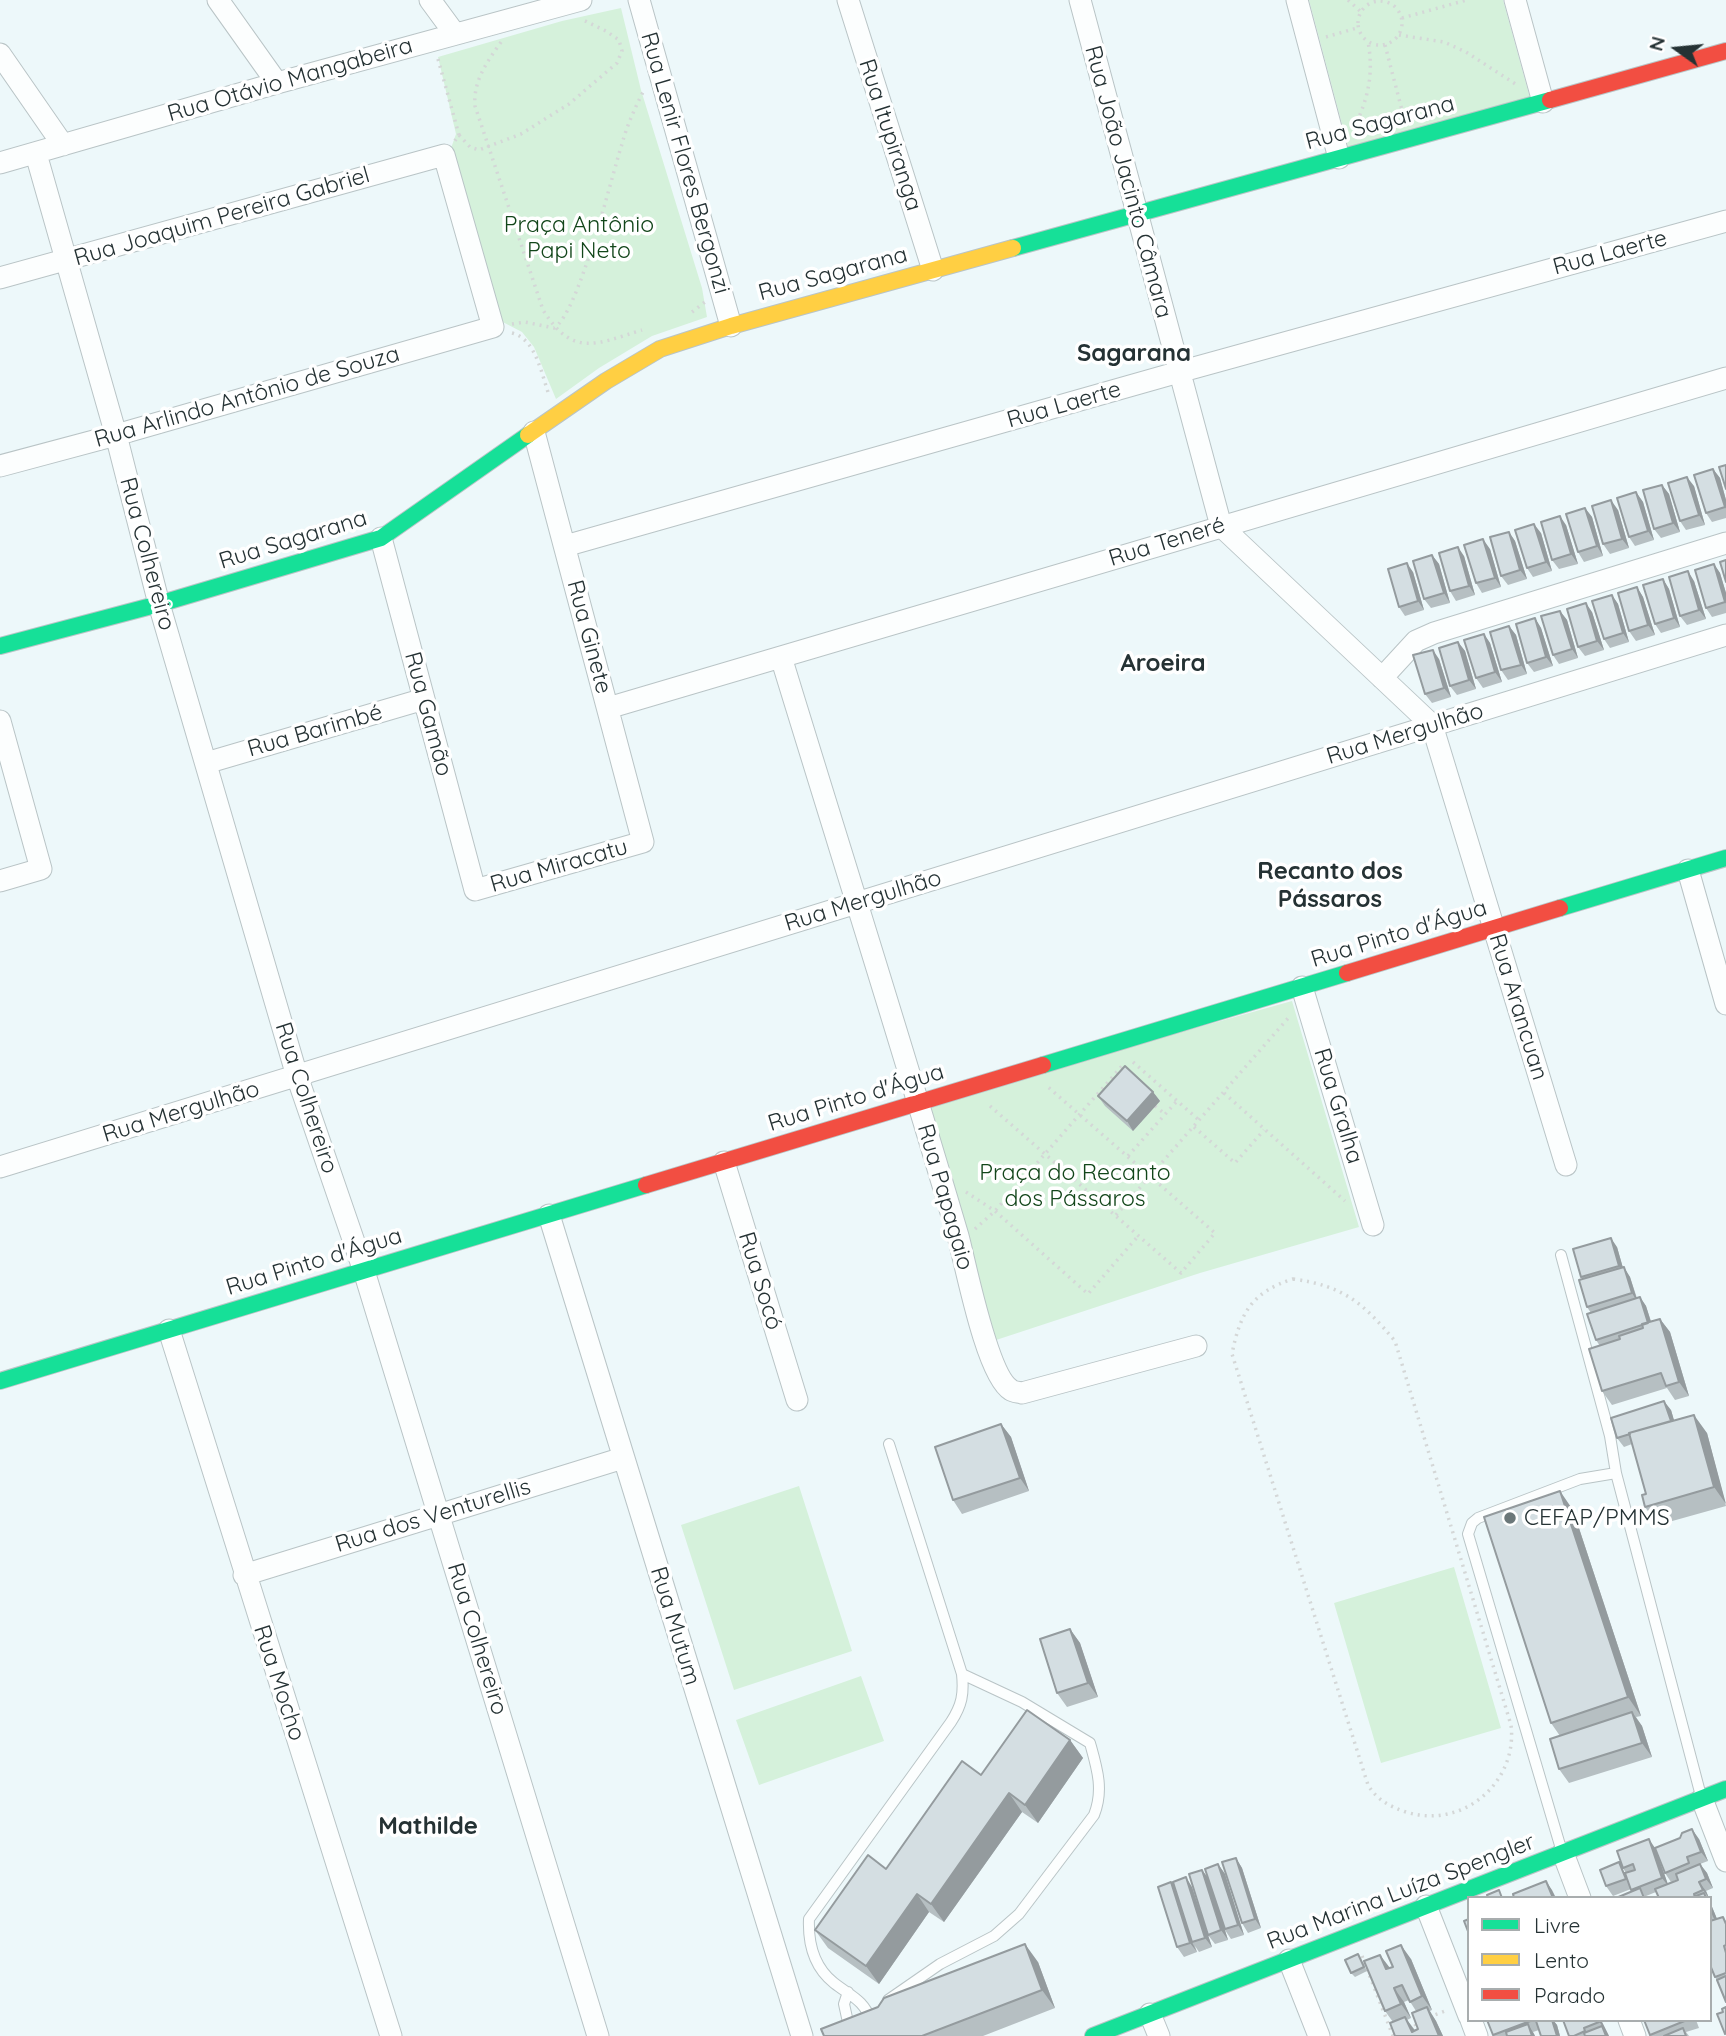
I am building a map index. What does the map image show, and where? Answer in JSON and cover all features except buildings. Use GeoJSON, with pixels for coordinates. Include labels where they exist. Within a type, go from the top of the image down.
{"type":"FeatureCollection","features":[{"type":"Feature","properties":{"kind":"street"},"geometry":{"type":"LineString","coordinates":[[218,0],[277,83]]}},
{"type":"Feature","properties":{"kind":"street"},"geometry":{"type":"LineString","coordinates":[[430,0],[455,34]]}},
{"type":"Feature","properties":{"kind":"street","name":"Rua Otávio Mangabeira"},"geometry":{"type":"LineString","coordinates":[[0,163],[277,83],[581,0]]}},
{"type":"Feature","properties":{"kind":"street","name":"Rua Lenir Flores Bergonzi"},"geometry":{"type":"LineString","coordinates":[[639,0],[731,326]]}},
{"type":"Feature","properties":{"kind":"street","name":"Rua Itupiranga"},"geometry":{"type":"LineString","coordinates":[[848,0],[933,270]]}},
{"type":"Feature","properties":{"kind":"street","name":"Rua João Jacinto Câmara"},"geometry":{"type":"LineString","coordinates":[[1080,0],[1221,526]]}},
{"type":"Feature","properties":{"kind":"street"},"geometry":{"type":"LineString","coordinates":[[1297,0],[1339,158]]}},
{"type":"Feature","properties":{"kind":"street"},"geometry":{"type":"LineString","coordinates":[[1515,0],[1543,102]]}},
{"type":"Feature","properties":{"kind":"street","name":"Rua Sagarana"},"geometry":{"type":"LineString","coordinates":[[0,646],[159,604],[381,538],[606,381],[660,349],[731,326],[1726,51]]}},
{"type":"Feature","properties":{"kind":"street"},"geometry":{"type":"LineString","coordinates":[[0,54],[63,145]]}},
{"type":"Feature","properties":{"kind":"street","name":"Rua Colhereiro"},"geometry":{"type":"LineString","coordinates":[[36,154],[116,435],[159,604],[297,1076],[364,1270],[598,2036]]}},
{"type":"Feature","properties":{"kind":"street"},"geometry":{"type":"LineString","coordinates":[[444,155],[493,327]]}},
{"type":"Feature","properties":{"kind":"street","name":"Rua Joaquim Pereira Gabriel"},"geometry":{"type":"LineString","coordinates":[[0,278],[444,155]]}},
{"type":"Feature","properties":{"kind":"street","name":"Rua Laerte"},"geometry":{"type":"LineString","coordinates":[[565,546],[1726,221]]}},
{"type":"Feature","properties":{"kind":"street","name":"Rua Arlindo Antônio de Souza"},"geometry":{"type":"LineString","coordinates":[[0,466],[493,327]]}},
{"type":"Feature","properties":{"kind":"street","name":"Rua Teneré"},"geometry":{"type":"LineString","coordinates":[[608,708],[1726,378]]}},
{"type":"Feature","properties":{"kind":"street","name":"Rua Ginete"},"geometry":{"type":"LineString","coordinates":[[534,432],[643,842]]}},
{"type":"Feature","properties":{"kind":"street","name":"Rua Arancuan"},"geometry":{"type":"LineString","coordinates":[[1221,526],[1432,725],[1566,1165]]}},
{"type":"Feature","properties":{"kind":"street","name":"Rua Gamão"},"geometry":{"type":"LineString","coordinates":[[381,538],[475,890]]}},
{"type":"Feature","properties":{"kind":"street"},"geometry":{"type":"LineString","coordinates":[[1382,678],[1416,641],[1434,633],[1726,543]]}},
{"type":"Feature","properties":{"kind":"street","name":"Rua Mergulhão"},"geometry":{"type":"LineString","coordinates":[[0,1167],[1726,635]]}},
{"type":"Feature","properties":{"kind":"street","name":"Rua Papagaio"},"geometry":{"type":"LineString","coordinates":[[780,657],[940,1174],[987,1347],[1002,1379],[1010,1390],[1021,1393],[1196,1346]]}},
{"type":"Feature","properties":{"kind":"street","name":"Rua Barimbé"},"geometry":{"type":"LineString","coordinates":[[206,763],[424,699]]}},
{"type":"Feature","properties":{"kind":"street"},"geometry":{"type":"LineString","coordinates":[[0,721],[41,869],[0,881]]}},
{"type":"Feature","properties":{"kind":"street","name":"Rua Miracatu"},"geometry":{"type":"LineString","coordinates":[[475,890],[643,842]]}},
{"type":"Feature","properties":{"kind":"street","name":"Rua Pinto d'Água"},"geometry":{"type":"LineString","coordinates":[[0,1381],[1027,1070],[1304,992],[1494,929],[1726,858]]}},
{"type":"Feature","properties":{"kind":"street"},"geometry":{"type":"LineString","coordinates":[[1688,870],[1726,1003]]}},
{"type":"Feature","properties":{"kind":"street","name":"Rua Gralha"},"geometry":{"type":"LineString","coordinates":[[1304,992],[1373,1225]]}},
{"type":"Feature","properties":{"kind":"street","name":"Rua Socó"},"geometry":{"type":"LineString","coordinates":[[724,1162],[797,1400]]}},
{"type":"Feature","properties":{"kind":"street","name":"Rua Mutum"},"geometry":{"type":"LineString","coordinates":[[549,1215],[802,2036]]}},
{"type":"Feature","properties":{"kind":"street","name":"Rua Mocho"},"geometry":{"type":"LineString","coordinates":[[169,1330],[391,2036]]}},
{"type":"Feature","properties":{"kind":"street","name":"Rua dos Venturellis"},"geometry":{"type":"LineString","coordinates":[[244,1575],[623,1458]]}},
{"type":"Feature","properties":{"kind":"street","name":"Rua Marina Luíza Spengler"},"geometry":{"type":"LineString","coordinates":[[1093,2036],[1726,1789]]}},
{"type":"Feature","properties":{"kind":"street"},"geometry":{"type":"LineString","coordinates":[[1702,1799],[1726,1861]]}},
{"type":"Feature","properties":{"kind":"street"},"geometry":{"type":"LineString","coordinates":[[1563,1853],[1579,1896]]}},
{"type":"Feature","properties":{"kind":"street"},"geometry":{"type":"LineString","coordinates":[[1426,1906],[1464,2015]]}},
{"type":"Feature","properties":{"kind":"street"},"geometry":{"type":"LineString","coordinates":[[1289,1960],[1319,2036]]}},
{"type":"Feature","properties":{"kind":"street"},"geometry":{"type":"LineString","coordinates":[[1150,2014],[1159,2036]]}},
{"type":"Feature","properties":{"kind":"lane"},"geometry":{"type":"LineString","coordinates":[[1561,1255],[1702,1799]]}},
{"type":"Feature","properties":{"kind":"lane"},"geometry":{"type":"LineString","coordinates":[[889,1444],[962,1674],[964,1695],[960,1708],[808,1919],[808,1938],[816,1961],[825,1975],[866,2009],[873,2026],[883,2003],[940,1964],[994,1936],[1019,1914],[1094,1815],[1100,1800],[1099,1778],[1090,1743],[1021,1702],[962,1674]]}},
{"type":"Feature","properties":{"kind":"lane"},"geometry":{"type":"LineString","coordinates":[[1563,1853],[1468,1534],[1472,1523],[1478,1518],[1580,1479],[1616,1473]]}},
{"type":"Feature","properties":{"kind":"lane"},"geometry":{"type":"LineString","coordinates":[[848,1992],[844,2004],[850,2036]]}},
{"type":"Feature","properties":{"kind":"path"},"geometry":{"type":"LineString","coordinates":[[1348,0],[1360,11]]}},
{"type":"Feature","properties":{"kind":"path"},"geometry":{"type":"LineString","coordinates":[[1402,18],[1467,0]]}},
{"type":"Feature","properties":{"kind":"path"},"geometry":{"type":"LineString","coordinates":[[1339,158],[1366,103],[1371,62],[1368,42],[1357,28],[1360,11],[1375,1],[1393,2],[1402,18],[1399,35]]}},
{"type":"Feature","properties":{"kind":"path"},"geometry":{"type":"LineString","coordinates":[[433,40],[459,135],[470,147],[479,150],[490,148],[521,134],[569,104],[617,63],[622,51],[619,40],[607,31],[554,7]]}},
{"type":"Feature","properties":{"kind":"path"},"geometry":{"type":"LineString","coordinates":[[518,17],[483,68],[474,93],[475,106],[542,310],[554,328],[573,341],[597,344],[647,328]]}},
{"type":"Feature","properties":{"kind":"path"},"geometry":{"type":"LineString","coordinates":[[1308,42],[1357,28]]}},
{"type":"Feature","properties":{"kind":"path"},"geometry":{"type":"LineString","coordinates":[[1368,42],[1385,45],[1399,35],[1444,42],[1466,52],[1543,102]]}},
{"type":"Feature","properties":{"kind":"path"},"geometry":{"type":"LineString","coordinates":[[1385,45],[1410,139]]}},
{"type":"Feature","properties":{"kind":"path"},"geometry":{"type":"LineString","coordinates":[[554,328],[566,317],[596,236],[622,142],[657,62]]}},
{"type":"Feature","properties":{"kind":"path"},"geometry":{"type":"LineString","coordinates":[[444,155],[459,135]]}},
{"type":"Feature","properties":{"kind":"path"},"geometry":{"type":"LineString","coordinates":[[685,317],[704,303],[719,282]]}},
{"type":"Feature","properties":{"kind":"path"},"geometry":{"type":"LineString","coordinates":[[493,327],[525,322],[554,328]]}},
{"type":"Feature","properties":{"kind":"path"},"geometry":{"type":"LineString","coordinates":[[493,327],[522,335],[531,345],[556,417]]}},
{"type":"Feature","properties":{"kind":"path"},"geometry":{"type":"LineString","coordinates":[[1116,1215],[1224,1093],[1304,992]]}},
{"type":"Feature","properties":{"kind":"path"},"geometry":{"type":"LineString","coordinates":[[960,1243],[995,1212],[1129,1059],[1199,1121]]}},
{"type":"Feature","properties":{"kind":"path"},"geometry":{"type":"LineString","coordinates":[[968,1088],[1181,1272],[1215,1233],[1081,1114],[1027,1070]]}},
{"type":"Feature","properties":{"kind":"path"},"geometry":{"type":"LineString","coordinates":[[1146,1088],[1153,1080]]}},
{"type":"Feature","properties":{"kind":"path"},"geometry":{"type":"LineString","coordinates":[[1224,1093],[1373,1225]]}},
{"type":"Feature","properties":{"kind":"path"},"geometry":{"type":"LineString","coordinates":[[1128,1156],[1177,1101]]}},
{"type":"Feature","properties":{"kind":"path"},"geometry":{"type":"LineString","coordinates":[[1155,1106],[1165,1114]]}},
{"type":"Feature","properties":{"kind":"path"},"geometry":{"type":"LineString","coordinates":[[1194,1127],[1235,1163],[1265,1129]]}},
{"type":"Feature","properties":{"kind":"path"},"geometry":{"type":"LineString","coordinates":[[940,1174],[995,1212],[1088,1294],[1139,1236]]}},
{"type":"Feature","properties":{"kind":"path"},"geometry":{"type":"LineString","coordinates":[[1293,1279],[1314,1282],[1343,1292],[1365,1308],[1395,1341],[1511,1725],[1513,1742],[1506,1766],[1483,1797],[1468,1807],[1440,1816],[1412,1814],[1396,1808],[1374,1795],[1368,1785],[1232,1354],[1237,1329],[1250,1304],[1270,1288],[1293,1279]]}},
{"type":"Feature","properties":{"kind":"path"},"geometry":{"type":"LineString","coordinates":[[1361,1954],[1393,2035],[1415,2024],[1420,2036]]}},
{"type":"Feature","properties":{"kind":"path"},"geometry":{"type":"LineString","coordinates":[[1427,2018],[1464,2015]]}},
{"type":"Feature","properties":{"kind":"green space"},"geometry":{"type":"Polygon","coordinates":[[[1309,0],[1503,0],[1530,98],[1348,147],[1309,0]]]}},
{"type":"Feature","properties":{"kind":"green space","name":"Praça Antônio Papi Neto"},"geometry":{"type":"Polygon","coordinates":[[[621,8],[641,90],[702,288],[707,317],[652,336],[599,368],[556,399],[534,347],[522,332],[495,318],[449,154],[456,134],[438,57],[562,21],[621,8]]]}},
{"type":"Feature","properties":{"kind":"green space","name":"Praça do Recanto dos Pássaros"},"geometry":{"type":"Polygon","coordinates":[[[1292,1001],[1359,1227],[1200,1273],[990,1342],[924,1104],[1292,1001]]]}},
{"type":"Feature","properties":{"kind":"green space"},"geometry":{"type":"Polygon","coordinates":[[[799,1486],[852,1651],[734,1690],[681,1525],[799,1486]]]}},
{"type":"Feature","properties":{"kind":"green space"},"geometry":{"type":"Polygon","coordinates":[[[1454,1567],[1501,1728],[1381,1763],[1334,1603],[1454,1567]]]}},
{"type":"Feature","properties":{"kind":"green space"},"geometry":{"type":"Polygon","coordinates":[[[861,1676],[884,1741],[759,1785],[736,1720],[861,1676]]]}},
{"type":"Feature","properties":{"kind":"traffic: fast"},"geometry":{"type":"LineString","coordinates":[[1013,248],[1550,100]]}},
{"type":"Feature","properties":{"kind":"traffic: fast"},"geometry":{"type":"LineString","coordinates":[[0,646],[159,604],[381,538],[528,435]]}},
{"type":"Feature","properties":{"kind":"traffic: fast"},"geometry":{"type":"LineString","coordinates":[[1560,908],[1726,858]]}},
{"type":"Feature","properties":{"kind":"traffic: fast"},"geometry":{"type":"LineString","coordinates":[[1043,1065],[1347,973]]}},
{"type":"Feature","properties":{"kind":"traffic: fast"},"geometry":{"type":"LineString","coordinates":[[0,1381],[646,1185]]}},
{"type":"Feature","properties":{"kind":"traffic: fast"},"geometry":{"type":"LineString","coordinates":[[1093,2036],[1726,1789]]}},
{"type":"Feature","properties":{"kind":"traffic: slow"},"geometry":{"type":"LineString","coordinates":[[528,435],[606,381],[660,349],[731,326],[1013,248]]}},
{"type":"Feature","properties":{"kind":"traffic: jam"},"geometry":{"type":"LineString","coordinates":[[1550,100],[1726,51]]}},
{"type":"Feature","properties":{"kind":"traffic: jam"},"geometry":{"type":"LineString","coordinates":[[1347,973],[1560,908]]}},
{"type":"Feature","properties":{"kind":"traffic: jam"},"geometry":{"type":"LineString","coordinates":[[646,1185],[1043,1065]]}},
{"type":"Feature","properties":{"kind":"place","name":"CEFAP/PMMS"},"geometry":{"type":"Point","coordinates":[1510,1518]}},
{"type":"Feature","properties":{"kind":"district","name":"Sagarana"},"geometry":{"type":"Point","coordinates":[1134,354]}},
{"type":"Feature","properties":{"kind":"district","name":"Aroeira"},"geometry":{"type":"Point","coordinates":[1163,664]}},
{"type":"Feature","properties":{"kind":"district","name":"Recanto dos Pássaros"},"geometry":{"type":"Point","coordinates":[1330,886]}},
{"type":"Feature","properties":{"kind":"district","name":"Mathilde"},"geometry":{"type":"Point","coordinates":[428,1827]}}]}
